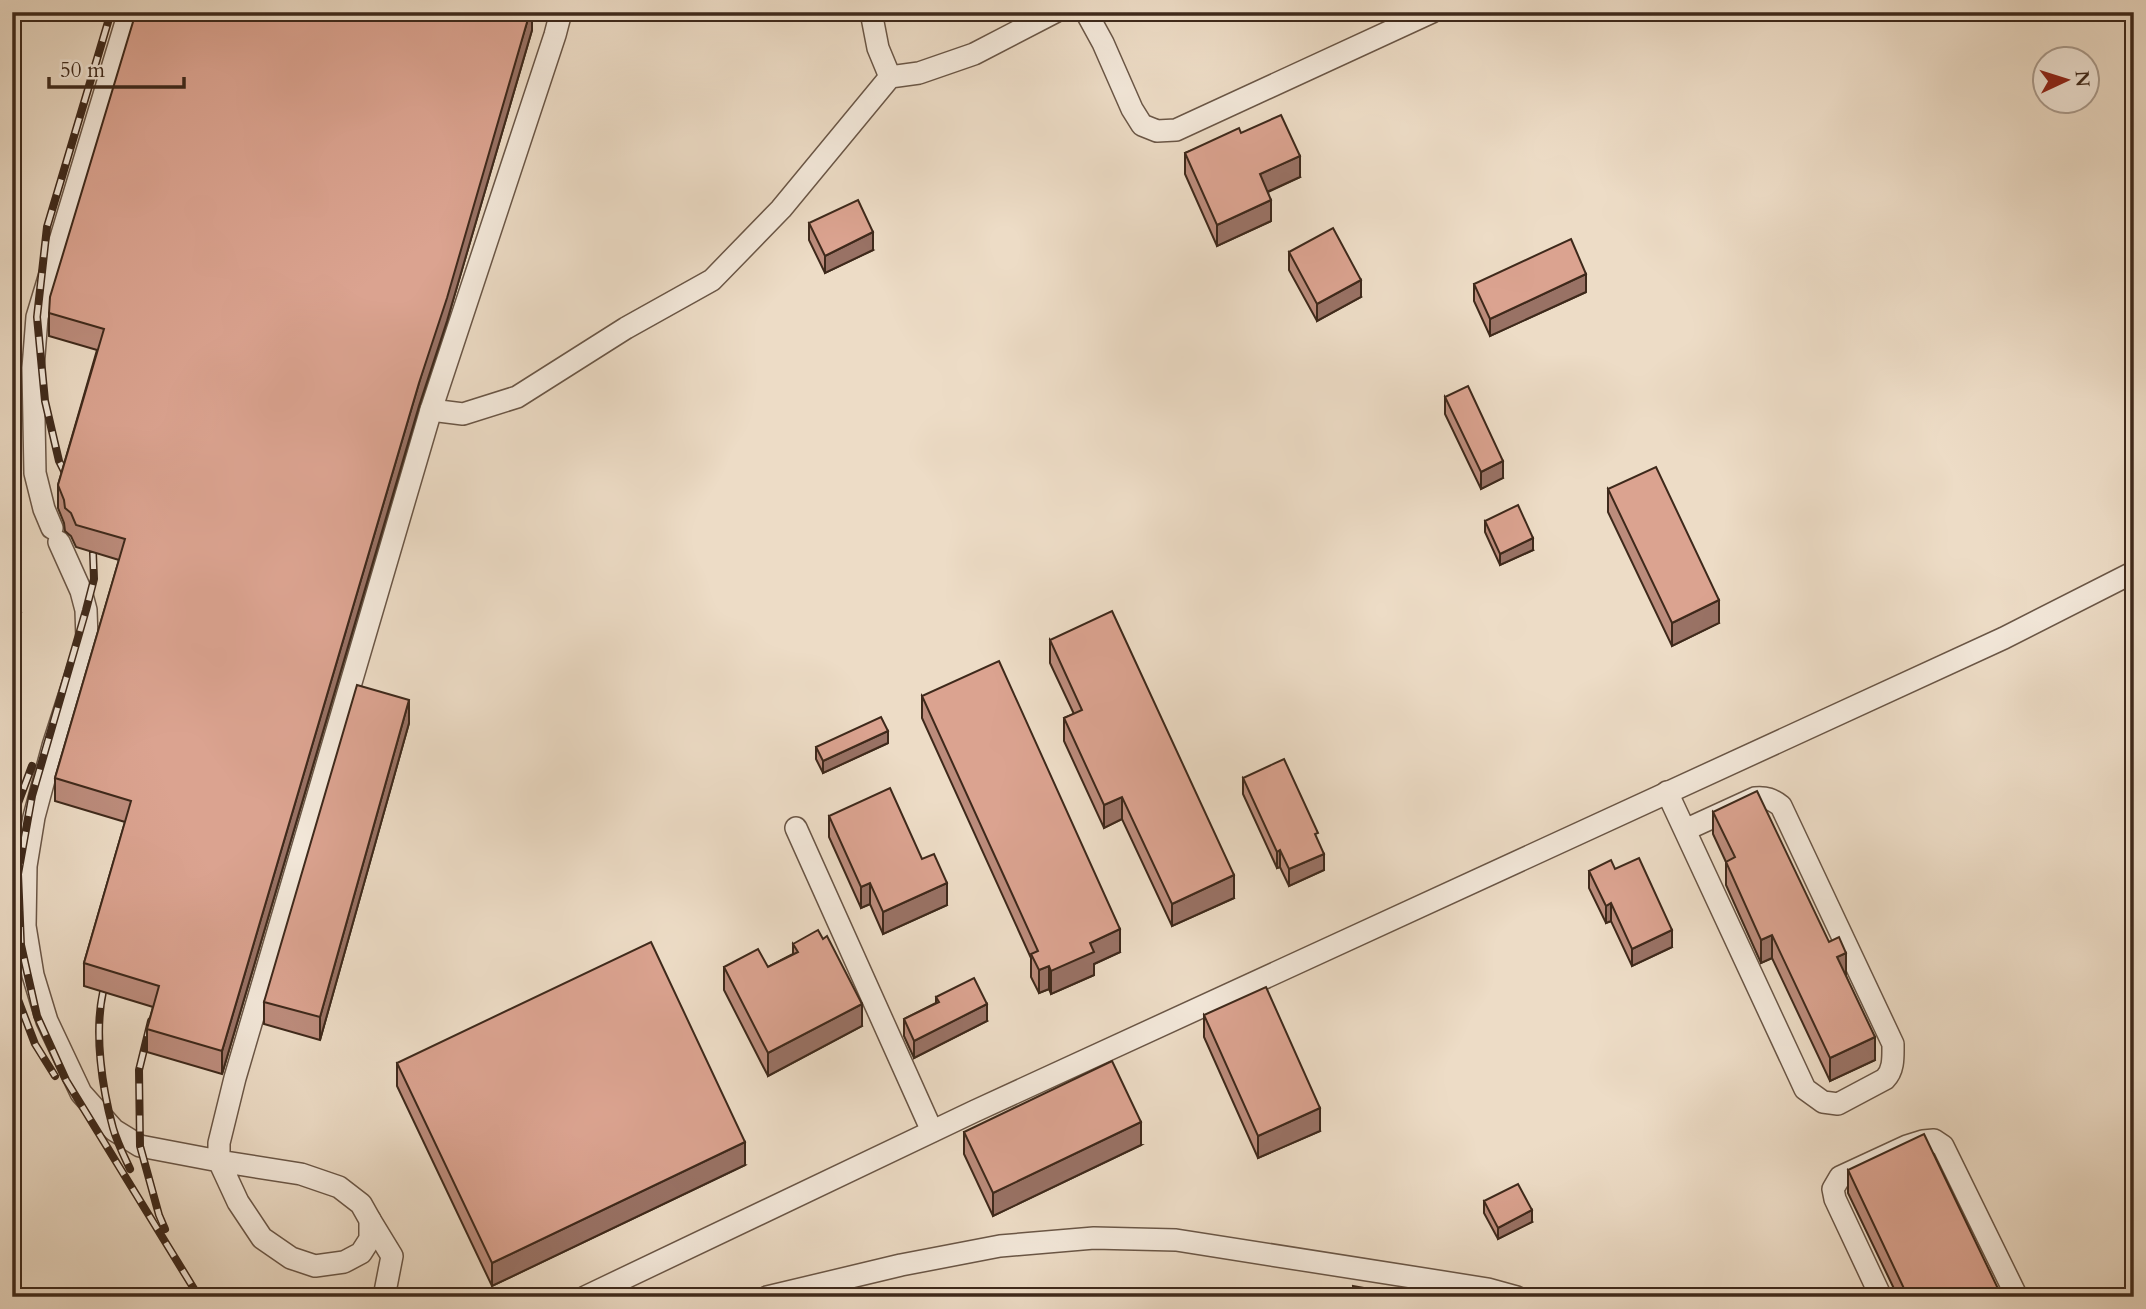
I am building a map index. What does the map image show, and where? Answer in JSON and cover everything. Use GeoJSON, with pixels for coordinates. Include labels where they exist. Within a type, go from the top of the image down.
{"type":"FeatureCollection","features":[{"type":"Feature","properties":{"kind":"street"},"geometry":{"type":"LineString","coordinates":[[129,12],[37,317],[33,368],[35,474],[44,509],[81,591],[86,610],[87,640],[37,805],[26,866],[25,926],[33,975],[47,1021],[81,1093],[114,1130],[140,1146],[301,1174],[340,1187],[361,1204],[392,1256],[384,1297]]}},
{"type":"Feature","properties":{"kind":"street"},"geometry":{"type":"LineString","coordinates":[[370,1220],[370,1238],[366,1246],[361,1253],[344,1262],[315,1266],[291,1258],[262,1238],[238,1202],[219,1161],[219,1143],[235,1078],[431,410],[561,12]]}},
{"type":"Feature","properties":{"kind":"street"},"geometry":{"type":"LineString","coordinates":[[871,12],[878,48],[890,77]]}},
{"type":"Feature","properties":{"kind":"street"},"geometry":{"type":"LineString","coordinates":[[431,410],[463,414],[517,397],[626,328],[712,279],[780,209],[890,77],[919,73],[974,54],[1055,12]]}},
{"type":"Feature","properties":{"kind":"street"},"geometry":{"type":"LineString","coordinates":[[1086,12],[1137,117],[1142,125],[1157,131],[1175,130],[1432,12]]}},
{"type":"Feature","properties":{"kind":"street"},"geometry":{"type":"LineString","coordinates":[[585,1297],[932,1131],[2004,638],[2134,572]]}},
{"type":"Feature","properties":{"kind":"street"},"geometry":{"type":"LineString","coordinates":[[1667,792],[1805,1089],[1823,1102],[1838,1104],[1885,1079],[1892,1066],[1893,1044],[1781,806],[1764,797],[1755,798],[1685,830]]}},
{"type":"Feature","properties":{"kind":"street"},"geometry":{"type":"LineString","coordinates":[[796,828],[932,1131]]}},
{"type":"Feature","properties":{"kind":"street"},"geometry":{"type":"LineString","coordinates":[[1881,1297],[1835,1199],[1833,1189],[1840,1177],[1907,1146],[1934,1140],[1943,1146],[2017,1297]]}},
{"type":"Feature","properties":{"kind":"street"},"geometry":{"type":"LineString","coordinates":[[767,1297],[901,1265],[1000,1246],[1094,1238],[1176,1240],[1488,1289],[1517,1297]]}},
{"type":"Feature","properties":{"kind":"building"},"geometry":{"type":"Polygon","coordinates":[[[136,12],[530,12],[222,1051],[147,1029],[159,986],[84,963],[131,801],[55,778],[125,539],[76,525],[71,513],[65,508],[58,485],[104,329],[49,313],[50,297],[136,12]]]}},
{"type":"Feature","properties":{"kind":"building"},"geometry":{"type":"Polygon","coordinates":[[[1281,115],[1300,156],[1260,174],[1271,200],[1217,225],[1185,153],[1239,128],[1241,133],[1281,115]]]}},
{"type":"Feature","properties":{"kind":"building"},"geometry":{"type":"Polygon","coordinates":[[[858,200],[873,232],[825,256],[809,223],[858,200]]]}},
{"type":"Feature","properties":{"kind":"building"},"geometry":{"type":"Polygon","coordinates":[[[1333,228],[1361,280],[1317,304],[1289,252],[1333,228]]]}},
{"type":"Feature","properties":{"kind":"building"},"geometry":{"type":"Polygon","coordinates":[[[1571,239],[1586,274],[1490,319],[1474,284],[1571,239]]]}},
{"type":"Feature","properties":{"kind":"building"},"geometry":{"type":"Polygon","coordinates":[[[1468,386],[1503,461],[1481,472],[1445,397],[1468,386]]]}},
{"type":"Feature","properties":{"kind":"building"},"geometry":{"type":"Polygon","coordinates":[[[1656,467],[1719,600],[1672,623],[1608,489],[1656,467]]]}},
{"type":"Feature","properties":{"kind":"building"},"geometry":{"type":"Polygon","coordinates":[[[1518,505],[1533,538],[1500,554],[1485,521],[1518,505]]]}},
{"type":"Feature","properties":{"kind":"building"},"geometry":{"type":"Polygon","coordinates":[[[12,594],[21,612],[12,616],[12,594]]]}},
{"type":"Feature","properties":{"kind":"building"},"geometry":{"type":"Polygon","coordinates":[[[1112,611],[1234,875],[1172,904],[1122,797],[1104,805],[1064,718],[1082,710],[1050,640],[1112,611]]]}},
{"type":"Feature","properties":{"kind":"building"},"geometry":{"type":"Polygon","coordinates":[[[999,661],[1120,929],[1090,943],[1094,952],[1051,971],[1049,966],[1039,970],[1031,954],[1038,951],[922,696],[999,661]]]}},
{"type":"Feature","properties":{"kind":"building"},"geometry":{"type":"Polygon","coordinates":[[[357,685],[409,700],[320,1017],[264,1002],[357,685]]]}},
{"type":"Feature","properties":{"kind":"building"},"geometry":{"type":"Polygon","coordinates":[[[881,717],[888,731],[823,761],[816,747],[881,717]]]}},
{"type":"Feature","properties":{"kind":"building"},"geometry":{"type":"Polygon","coordinates":[[[1284,759],[1318,833],[1315,834],[1324,854],[1289,869],[1280,850],[1277,852],[1243,778],[1284,759]]]}},
{"type":"Feature","properties":{"kind":"building"},"geometry":{"type":"Polygon","coordinates":[[[890,788],[922,859],[934,854],[947,883],[883,912],[870,883],[861,887],[829,816],[890,788]]]}},
{"type":"Feature","properties":{"kind":"building"},"geometry":{"type":"Polygon","coordinates":[[[1757,791],[1829,942],[1839,937],[1846,953],[1837,957],[1875,1037],[1830,1058],[1772,935],[1761,940],[1726,862],[1735,857],[1713,812],[1757,791]]]}},
{"type":"Feature","properties":{"kind":"building"},"geometry":{"type":"Polygon","coordinates":[[[1639,858],[1672,930],[1632,949],[1611,903],[1606,906],[1589,871],[1611,860],[1615,869],[1639,858]]]}},
{"type":"Feature","properties":{"kind":"building"},"geometry":{"type":"Polygon","coordinates":[[[818,930],[823,939],[827,936],[862,1004],[768,1053],[724,967],[758,949],[768,967],[798,952],[793,944],[818,930]]]}},
{"type":"Feature","properties":{"kind":"building"},"geometry":{"type":"Polygon","coordinates":[[[651,942],[745,1142],[492,1263],[397,1063],[651,942]]]}},
{"type":"Feature","properties":{"kind":"building"},"geometry":{"type":"Polygon","coordinates":[[[974,978],[987,1004],[914,1041],[904,1019],[939,1002],[936,997],[974,978]]]}},
{"type":"Feature","properties":{"kind":"building"},"geometry":{"type":"Polygon","coordinates":[[[1266,987],[1320,1108],[1258,1136],[1204,1015],[1266,987]]]}},
{"type":"Feature","properties":{"kind":"building"},"geometry":{"type":"Polygon","coordinates":[[[1112,1061],[1141,1122],[993,1193],[964,1132],[1112,1061]]]}},
{"type":"Feature","properties":{"kind":"building"},"geometry":{"type":"Polygon","coordinates":[[[1924,1134],[2002,1297],[1908,1297],[1848,1170],[1924,1134]]]}},
{"type":"Feature","properties":{"kind":"building"},"geometry":{"type":"Polygon","coordinates":[[[1518,1184],[1532,1210],[1498,1228],[1484,1201],[1518,1184]]]}},
{"type":"Feature","properties":{"kind":"building"},"geometry":{"type":"Polygon","coordinates":[[[1353,1286],[1403,1295],[1403,1297],[1354,1297],[1353,1286]]]}},
{"type":"Feature","properties":{"kind":"building"},"geometry":{"type":"Polygon","coordinates":[[[1282,1293],[1282,1297],[1241,1297],[1241,1295],[1282,1293]]]}},
{"type":"Feature","properties":{"kind":"railway"},"geometry":{"type":"LineString","coordinates":[[67,477],[59,461],[45,401],[37,317],[47,227],[111,12]]}},
{"type":"Feature","properties":{"kind":"railway"},"geometry":{"type":"LineString","coordinates":[[93,553],[94,579],[32,796],[18,874],[21,945],[37,1016],[66,1080],[199,1297]]}},
{"type":"Feature","properties":{"kind":"railway"},"geometry":{"type":"LineString","coordinates":[[12,819],[32,766]]}},
{"type":"Feature","properties":{"kind":"railway"},"geometry":{"type":"LineString","coordinates":[[12,984],[35,1044],[55,1076]]}},
{"type":"Feature","properties":{"kind":"railway"},"geometry":{"type":"LineString","coordinates":[[103,992],[99,1025],[103,1078],[113,1128],[130,1169]]}},
{"type":"Feature","properties":{"kind":"railway"},"geometry":{"type":"LineString","coordinates":[[151,1021],[139,1070],[140,1146],[165,1229]]}}]}
